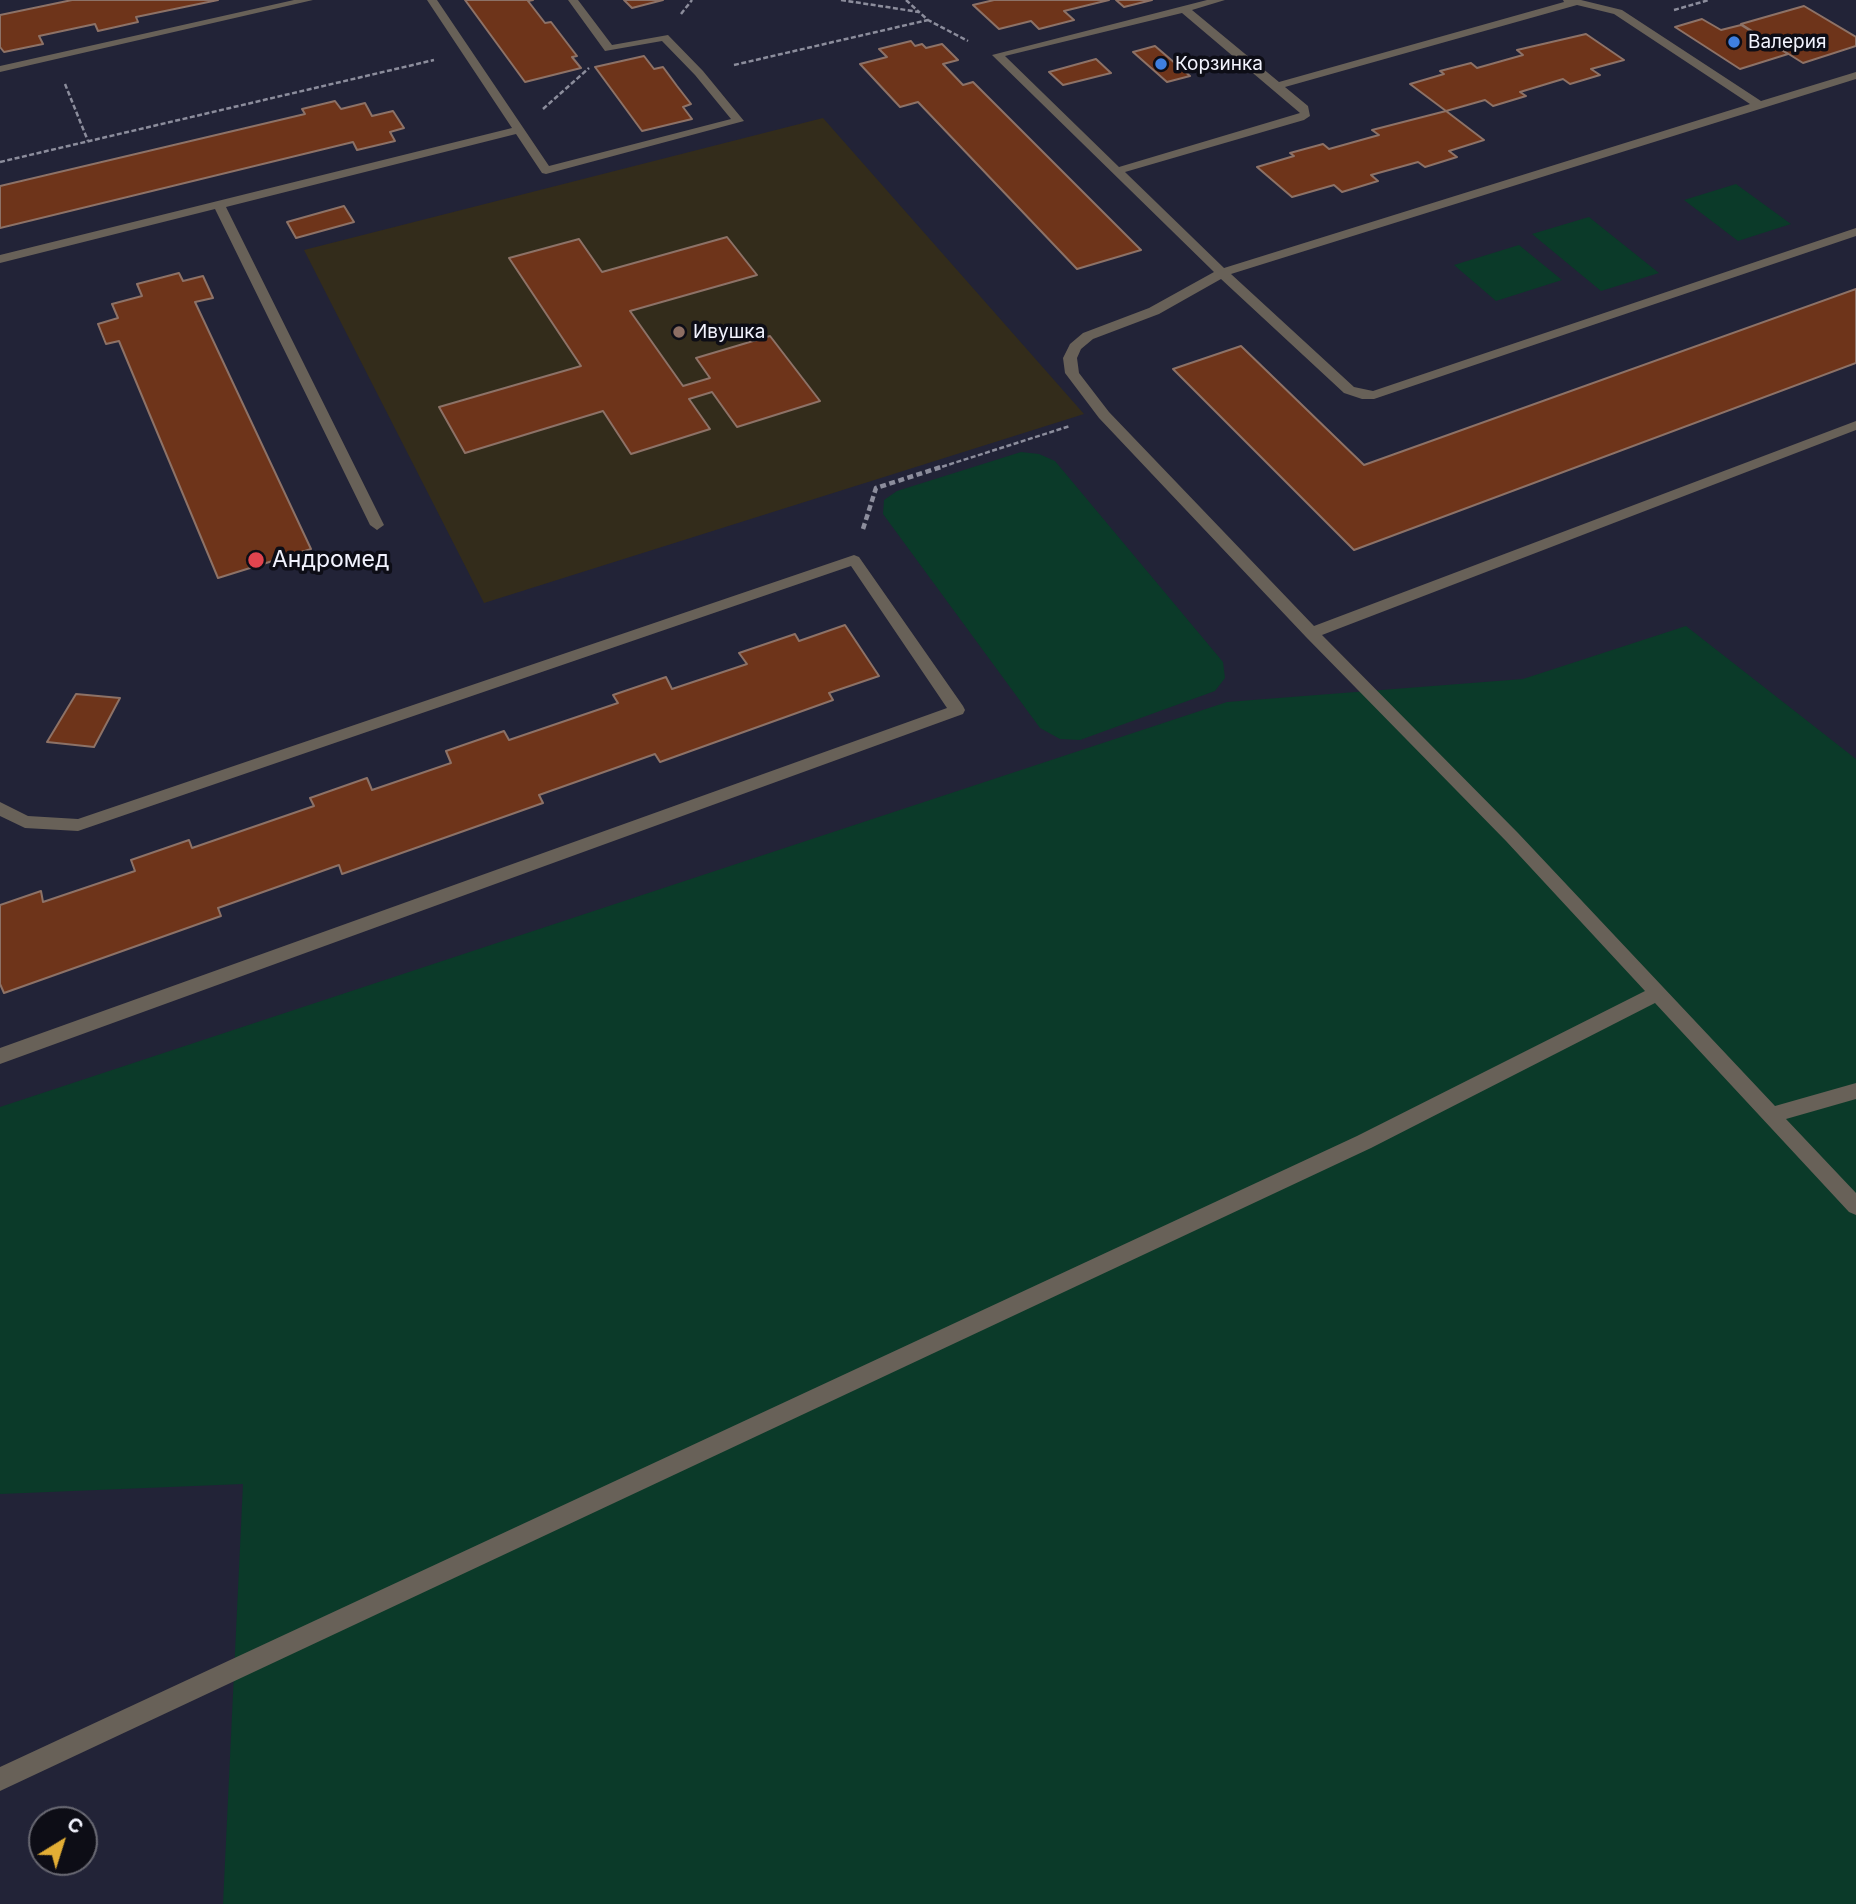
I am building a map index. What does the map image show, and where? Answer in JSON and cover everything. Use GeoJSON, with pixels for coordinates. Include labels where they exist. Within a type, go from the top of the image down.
{"type":"FeatureCollection","features":[{"type":"Feature","properties":{"kind":"lane"},"geometry":{"type":"LineString","coordinates":[[0,69],[308,0]]}},
{"type":"Feature","properties":{"kind":"lane"},"geometry":{"type":"LineString","coordinates":[[432,0],[547,170],[738,121],[699,73],[664,37],[610,49],[573,0]]}},
{"type":"Feature","properties":{"kind":"lane"},"geometry":{"type":"LineString","coordinates":[[997,55],[1220,0]]}},
{"type":"Feature","properties":{"kind":"lane"},"geometry":{"type":"LineString","coordinates":[[1277,86],[1571,1],[1618,12],[1759,105]]}},
{"type":"Feature","properties":{"kind":"lane"},"geometry":{"type":"LineString","coordinates":[[1117,171],[1306,114],[1304,108],[1184,9]]}},
{"type":"Feature","properties":{"kind":"lane"},"geometry":{"type":"LineString","coordinates":[[997,55],[1222,273],[1349,390],[1362,395],[1374,395],[1856,232]]}},
{"type":"Feature","properties":{"kind":"lane"},"geometry":{"type":"LineString","coordinates":[[1856,75],[1222,273],[1154,311],[1088,336],[1075,347],[1070,358],[1072,373],[1104,415],[1311,633],[1511,837],[1856,1206]]}},
{"type":"Feature","properties":{"kind":"lane"},"geometry":{"type":"LineString","coordinates":[[0,259],[519,130]]}},
{"type":"Feature","properties":{"kind":"lane"},"geometry":{"type":"LineString","coordinates":[[219,205],[377,525]]}},
{"type":"Feature","properties":{"kind":"lane"},"geometry":{"type":"LineString","coordinates":[[1311,633],[1856,425]]}},
{"type":"Feature","properties":{"kind":"lane"},"geometry":{"type":"LineString","coordinates":[[0,808],[25,822],[78,825],[854,560],[957,710],[0,1056]]}},
{"type":"Feature","properties":{"kind":"lane"},"geometry":{"type":"LineString","coordinates":[[0,1779],[1364,1142],[1656,994]]}},
{"type":"Feature","properties":{"kind":"lane"},"geometry":{"type":"LineString","coordinates":[[1771,1115],[1856,1091]]}},
{"type":"Feature","properties":{"kind":"path"},"geometry":{"type":"LineString","coordinates":[[841,0],[919,12]]}},
{"type":"Feature","properties":{"kind":"path"},"geometry":{"type":"LineString","coordinates":[[906,0],[928,20],[997,55]]}},
{"type":"Feature","properties":{"kind":"path"},"geometry":{"type":"LineString","coordinates":[[699,73],[928,20]]}},
{"type":"Feature","properties":{"kind":"path"},"geometry":{"type":"LineString","coordinates":[[519,130],[610,49]]}},
{"type":"Feature","properties":{"kind":"path"},"geometry":{"type":"LineString","coordinates":[[0,162],[466,53]]}},
{"type":"Feature","properties":{"kind":"path"},"geometry":{"type":"LineString","coordinates":[[55,57],[88,142]]}},
{"type":"Feature","properties":{"kind":"path"},"geometry":{"type":"LineString","coordinates":[[854,560],[876,488],[1104,415]]}},
{"type":"Feature","properties":{"kind":"shaded area","name":"Ивушка"},"geometry":{"type":"Polygon","coordinates":[[[823,118],[1084,414],[484,603],[304,250],[823,118]]]}},
{"type":"Feature","properties":{"kind":"green space"},"geometry":{"type":"Polygon","coordinates":[[[1736,184],[1791,224],[1738,241],[1684,200],[1736,184]]]}},
{"type":"Feature","properties":{"kind":"green space"},"geometry":{"type":"Polygon","coordinates":[[[1589,217],[1659,273],[1601,291],[1532,234],[1589,217]]]}},
{"type":"Feature","properties":{"kind":"green space"},"geometry":{"type":"Polygon","coordinates":[[[1519,245],[1562,280],[1496,301],[1454,265],[1519,245]]]}},
{"type":"Feature","properties":{"kind":"green space"},"geometry":{"type":"Polygon","coordinates":[[[1021,452],[1039,454],[1055,461],[1223,662],[1225,678],[1215,691],[1080,740],[1060,739],[1040,728],[883,514],[884,500],[897,491],[1021,452]]]}},
{"type":"Feature","properties":{"kind":"green space"},"geometry":{"type":"Polygon","coordinates":[[[1686,626],[1856,759],[1856,1904],[223,1904],[243,1484],[0,1494],[0,1107],[1227,702],[1523,679],[1686,626]]]}},
{"type":"Feature","properties":{"kind":"building"},"geometry":{"type":"Polygon","coordinates":[[[72,0],[218,0],[136,17],[138,22],[98,31],[95,24],[39,36],[43,44],[4,52],[0,47],[0,15],[72,0]]]}},
{"type":"Feature","properties":{"kind":"building"},"geometry":{"type":"Polygon","coordinates":[[[465,0],[533,0],[528,1],[545,23],[551,22],[577,56],[572,57],[581,68],[525,82],[465,0]]]}},
{"type":"Feature","properties":{"kind":"building"},"geometry":{"type":"Polygon","coordinates":[[[624,0],[663,0],[632,8],[624,0]]]}},
{"type":"Feature","properties":{"kind":"building"},"geometry":{"type":"Polygon","coordinates":[[[994,0],[1109,0],[1064,11],[1074,20],[1039,29],[1031,21],[999,29],[973,5],[994,0]]]}},
{"type":"Feature","properties":{"kind":"building"},"geometry":{"type":"Polygon","coordinates":[[[1116,0],[1152,0],[1124,7],[1116,0]]]}},
{"type":"Feature","properties":{"kind":"building"},"geometry":{"type":"Polygon","coordinates":[[[1804,6],[1856,37],[1856,46],[1803,63],[1741,24],[1804,6]]]}},
{"type":"Feature","properties":{"kind":"building","name":"Валерия"},"geometry":{"type":"Polygon","coordinates":[[[1702,19],[1721,30],[1741,25],[1788,54],[1740,69],[1675,27],[1702,19]]]}},
{"type":"Feature","properties":{"kind":"building"},"geometry":{"type":"Polygon","coordinates":[[[1586,34],[1624,60],[1591,69],[1600,75],[1570,84],[1563,79],[1520,92],[1526,96],[1493,106],[1485,100],[1446,111],[1410,84],[1444,74],[1440,71],[1471,63],[1477,68],[1523,55],[1517,50],[1586,34]]]}},
{"type":"Feature","properties":{"kind":"building"},"geometry":{"type":"Polygon","coordinates":[[[911,41],[915,46],[922,44],[926,48],[942,44],[958,60],[943,64],[963,85],[973,82],[1141,250],[1077,269],[918,102],[900,107],[860,64],[887,57],[879,49],[911,41]]]}},
{"type":"Feature","properties":{"kind":"building","name":"Корзинка"},"geometry":{"type":"Polygon","coordinates":[[[1155,46],[1190,76],[1167,82],[1133,52],[1155,46]]]}},
{"type":"Feature","properties":{"kind":"building"},"geometry":{"type":"Polygon","coordinates":[[[644,56],[654,69],[663,67],[691,104],[683,107],[692,119],[642,131],[595,67],[644,56]]]}},
{"type":"Feature","properties":{"kind":"building"},"geometry":{"type":"Polygon","coordinates":[[[1096,59],[1111,73],[1063,85],[1049,72],[1096,59]]]}},
{"type":"Feature","properties":{"kind":"building"},"geometry":{"type":"Polygon","coordinates":[[[335,101],[341,109],[365,103],[372,116],[393,111],[404,128],[390,132],[395,141],[357,150],[353,142],[0,228],[0,186],[305,114],[302,109],[335,101]]]}},
{"type":"Feature","properties":{"kind":"building"},"geometry":{"type":"Polygon","coordinates":[[[1446,111],[1484,140],[1449,151],[1457,157],[1425,167],[1418,162],[1371,175],[1378,181],[1342,192],[1334,185],[1292,197],[1257,167],[1294,156],[1290,153],[1323,144],[1329,149],[1379,135],[1372,130],[1446,111]]]}},
{"type":"Feature","properties":{"kind":"building"},"geometry":{"type":"Polygon","coordinates":[[[344,206],[354,222],[296,238],[287,222],[344,206]]]}},
{"type":"Feature","properties":{"kind":"building"},"geometry":{"type":"Polygon","coordinates":[[[727,237],[757,275],[630,311],[683,386],[710,378],[696,358],[770,336],[820,401],[737,427],[712,392],[689,399],[710,429],[631,454],[603,411],[465,453],[439,407],[581,366],[509,258],[579,239],[602,272],[727,237]]]}},
{"type":"Feature","properties":{"kind":"building"},"geometry":{"type":"Polygon","coordinates":[[[179,273],[183,281],[203,276],[213,298],[195,302],[311,549],[218,578],[119,341],[106,344],[98,324],[118,318],[112,304],[142,296],[137,284],[179,273]]]}},
{"type":"Feature","properties":{"kind":"building"},"geometry":{"type":"Polygon","coordinates":[[[1856,289],[1856,363],[1354,550],[1173,369],[1241,346],[1364,465],[1856,289]]]}},
{"type":"Feature","properties":{"kind":"building"},"geometry":{"type":"Polygon","coordinates":[[[845,625],[879,676],[829,693],[833,700],[660,762],[655,754],[539,795],[543,803],[342,874],[339,865],[218,908],[221,916],[4,993],[0,984],[0,905],[41,891],[43,902],[135,871],[131,860],[189,840],[192,848],[314,806],[310,798],[367,778],[372,790],[451,763],[446,751],[504,731],[509,740],[618,703],[613,695],[666,677],[672,689],[747,664],[739,653],[795,634],[799,641],[845,625]]]}},
{"type":"Feature","properties":{"kind":"building"},"geometry":{"type":"Polygon","coordinates":[[[76,694],[120,698],[94,747],[47,742],[76,694]]]}},
{"type":"Feature","properties":{"kind":"place","name":"Валерия"},"geometry":{"type":"Point","coordinates":[1734,42]}},
{"type":"Feature","properties":{"kind":"place","name":"Корзинка"},"geometry":{"type":"Point","coordinates":[1161,64]}},
{"type":"Feature","properties":{"kind":"place","name":"Ивушка"},"geometry":{"type":"Point","coordinates":[679,332]}},
{"type":"Feature","properties":{"kind":"place","name":"Андромед"},"geometry":{"type":"Point","coordinates":[256,560]}}]}
